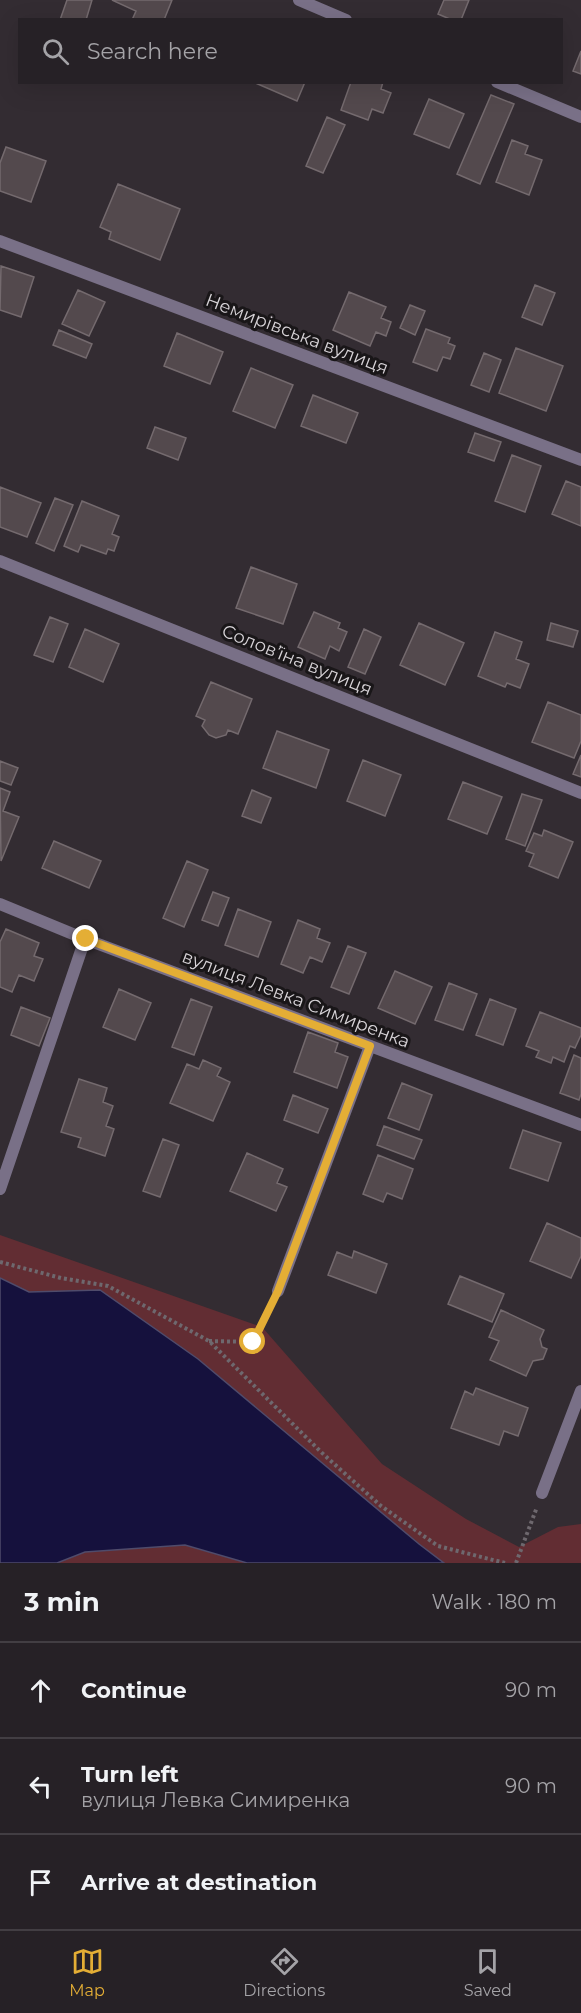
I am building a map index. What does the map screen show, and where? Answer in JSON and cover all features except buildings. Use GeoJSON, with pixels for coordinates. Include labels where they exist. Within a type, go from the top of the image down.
{"type":"FeatureCollection","features":[{"type":"Feature","properties":{"kind":"street"},"geometry":{"type":"LineString","coordinates":[[299,0],[341,18]]}},
{"type":"Feature","properties":{"kind":"street"},"geometry":{"type":"LineString","coordinates":[[502,84],[581,117]]}},
{"type":"Feature","properties":{"kind":"street","name":"Немирівська вулиця"},"geometry":{"type":"LineString","coordinates":[[0,241],[581,460]]}},
{"type":"Feature","properties":{"kind":"street","name":"Соловʼїна вулиця"},"geometry":{"type":"LineString","coordinates":[[0,561],[581,793]]}},
{"type":"Feature","properties":{"kind":"street","name":"вулиця Левка Симиренка"},"geometry":{"type":"LineString","coordinates":[[0,904],[86,939],[581,1125]]}},
{"type":"Feature","properties":{"kind":"street"},"geometry":{"type":"LineString","coordinates":[[0,1189],[86,939]]}},
{"type":"Feature","properties":{"kind":"street"},"geometry":{"type":"LineString","coordinates":[[278,1291],[370,1046]]}},
{"type":"Feature","properties":{"kind":"street"},"geometry":{"type":"LineString","coordinates":[[542,1493],[581,1391]]}},
{"type":"Feature","properties":{"kind":"path"},"geometry":{"type":"LineString","coordinates":[[0,1262],[61,1278],[108,1286],[209,1341],[321,1452],[381,1506],[438,1546],[505,1563]]}},
{"type":"Feature","properties":{"kind":"path"},"geometry":{"type":"LineString","coordinates":[[209,1341],[253,1342],[278,1291]]}},
{"type":"Feature","properties":{"kind":"path"},"geometry":{"type":"LineString","coordinates":[[516,1563],[542,1493]]}},
{"type":"Feature","properties":{"kind":"shaded area"},"geometry":{"type":"Polygon","coordinates":[[[0,1235],[262,1327],[382,1464],[466,1519],[519,1547],[558,1527],[581,1524],[581,1563],[444,1563],[100,1290],[29,1292],[0,1278],[0,1235]]]}},
{"type":"Feature","properties":{"kind":"shaded area"},"geometry":{"type":"Polygon","coordinates":[[[0,1278],[29,1292],[100,1290],[198,1359],[444,1563],[247,1563],[185,1545],[85,1552],[57,1563],[0,1563],[0,1278]]]}},
{"type":"Feature","properties":{"kind":"shaded area"},"geometry":{"type":"Polygon","coordinates":[[[185,1545],[247,1563],[57,1563],[85,1552],[185,1545]]]}},
{"type":"Feature","properties":{"kind":"route"},"geometry":{"type":"LineString","coordinates":[[86,939],[370,1046],[278,1291],[253,1342]]}}]}
